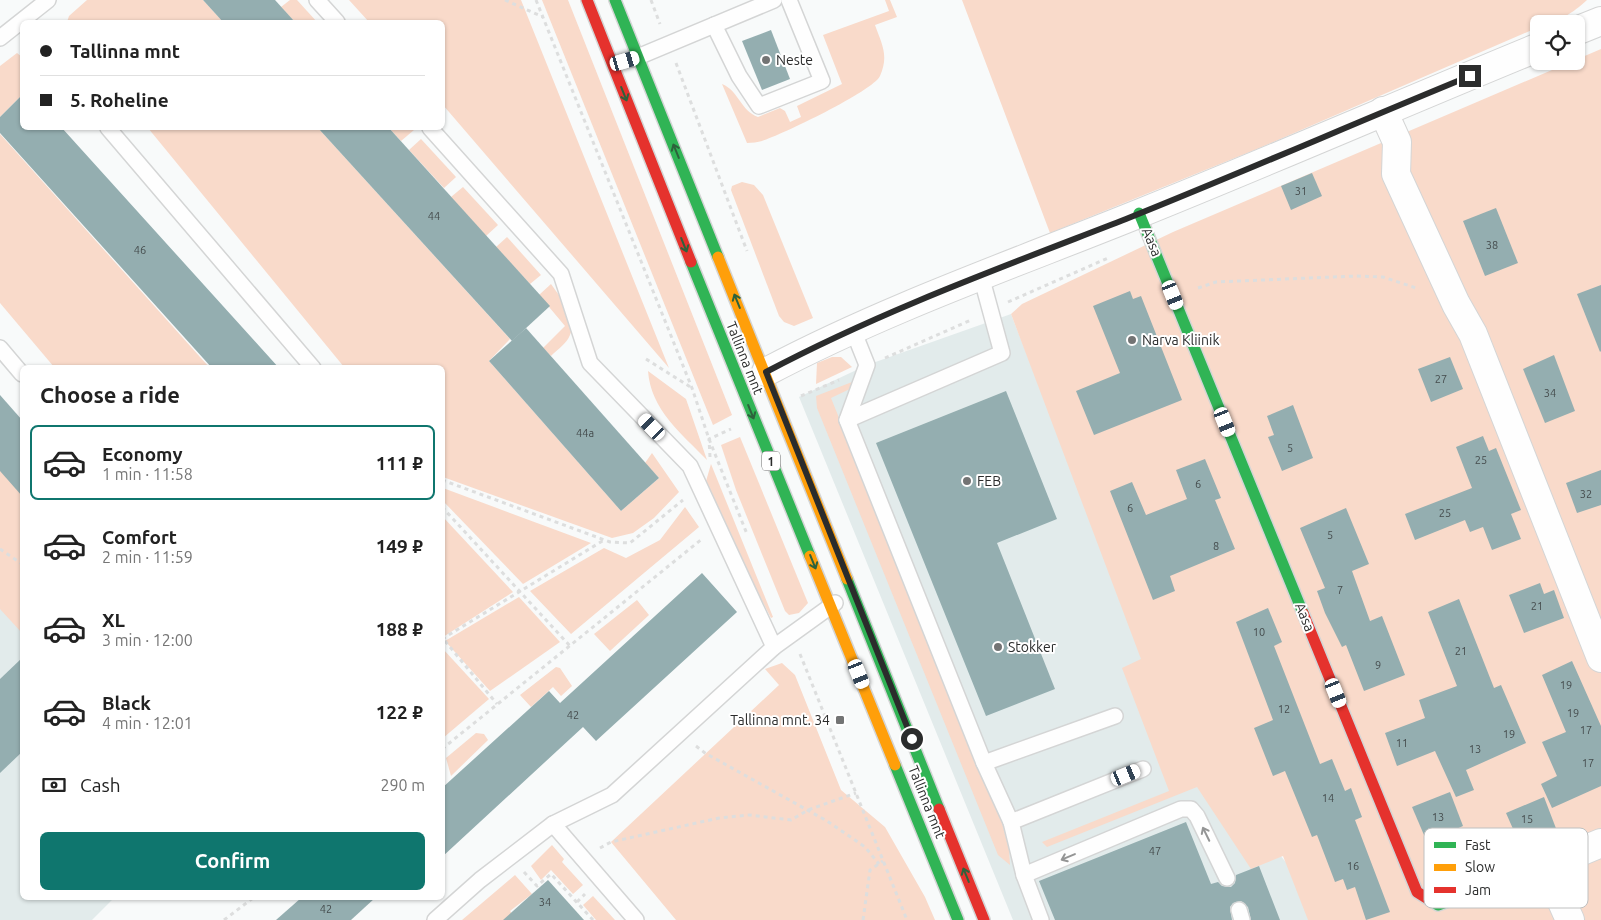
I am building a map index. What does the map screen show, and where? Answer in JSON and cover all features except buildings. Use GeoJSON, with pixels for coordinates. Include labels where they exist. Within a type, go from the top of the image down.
{"type":"FeatureCollection","features":[{"type":"Feature","properties":{"kind":"main road","name":"Tallinna mnt"},"geometry":{"type":"LineString","coordinates":[[587,0],[739,381],[958,920]]}},
{"type":"Feature","properties":{"kind":"main road","name":"Tallinna mnt"},"geometry":{"type":"LineString","coordinates":[[615,0],[766,372],[984,920]]}},
{"type":"Feature","properties":{"kind":"main road","name":"Aasa"},"geometry":{"type":"LineString","coordinates":[[1139,213],[1417,892],[1424,896]]}},
{"type":"Feature","properties":{"kind":"street"},"geometry":{"type":"LineString","coordinates":[[1585,27],[1601,21]]}},
{"type":"Feature","properties":{"kind":"street"},"geometry":{"type":"LineString","coordinates":[[766,372],[853,330],[981,276],[1139,213],[1530,51]]}},
{"type":"Feature","properties":{"kind":"street"},"geometry":{"type":"LineString","coordinates":[[1383,111],[1397,142],[1396,174],[1456,304],[1473,334],[1601,658]]}},
{"type":"Feature","properties":{"kind":"street","name":"Aasa"},"geometry":{"type":"LineString","coordinates":[[1588,848],[1601,843]]}},
{"type":"Feature","properties":{"kind":"street"},"geometry":{"type":"LineString","coordinates":[[1565,908],[1570,920]]}},
{"type":"Feature","properties":{"kind":"lane"},"geometry":{"type":"LineString","coordinates":[[26,20],[48,0]]}},
{"type":"Feature","properties":{"kind":"lane"},"geometry":{"type":"LineString","coordinates":[[317,0],[335,20]]}},
{"type":"Feature","properties":{"kind":"lane"},"geometry":{"type":"LineString","coordinates":[[612,65],[638,58],[774,0]]}},
{"type":"Feature","properties":{"kind":"lane"},"geometry":{"type":"LineString","coordinates":[[714,25],[739,76],[759,106],[822,81],[789,0]]}},
{"type":"Feature","properties":{"kind":"lane"},"geometry":{"type":"LineString","coordinates":[[0,38],[20,26]]}},
{"type":"Feature","properties":{"kind":"lane"},"geometry":{"type":"LineString","coordinates":[[110,130],[310,365]]}},
{"type":"Feature","properties":{"kind":"lane"},"geometry":{"type":"LineString","coordinates":[[432,130],[560,274],[590,363],[690,466],[774,646]]}},
{"type":"Feature","properties":{"kind":"lane"},"geometry":{"type":"LineString","coordinates":[[847,420],[1002,353],[981,276]]}},
{"type":"Feature","properties":{"kind":"lane"},"geometry":{"type":"LineString","coordinates":[[853,330],[867,366],[847,420],[984,763],[1011,822],[1024,875],[1041,920]]}},
{"type":"Feature","properties":{"kind":"lane"},"geometry":{"type":"LineString","coordinates":[[0,348],[20,372]]}},
{"type":"Feature","properties":{"kind":"lane"},"geometry":{"type":"LineString","coordinates":[[739,381],[766,372]]}},
{"type":"Feature","properties":{"kind":"lane"},"geometry":{"type":"LineString","coordinates":[[435,920],[510,856],[552,824],[612,795],[774,646],[831,605],[854,594]]}},
{"type":"Feature","properties":{"kind":"lane"},"geometry":{"type":"LineString","coordinates":[[984,763],[1115,716]]}},
{"type":"Feature","properties":{"kind":"lane"},"geometry":{"type":"LineString","coordinates":[[1011,822],[1143,769]]}},
{"type":"Feature","properties":{"kind":"lane"},"geometry":{"type":"LineString","coordinates":[[1024,875],[1181,809],[1191,809],[1197,816],[1227,878]]}},
{"type":"Feature","properties":{"kind":"lane"},"geometry":{"type":"LineString","coordinates":[[552,824],[636,920]]}},
{"type":"Feature","properties":{"kind":"path"},"geometry":{"type":"LineString","coordinates":[[505,0],[544,18]]}},
{"type":"Feature","properties":{"kind":"path"},"geometry":{"type":"LineString","coordinates":[[536,0],[692,388],[709,439],[749,539]]}},
{"type":"Feature","properties":{"kind":"path"},"geometry":{"type":"LineString","coordinates":[[651,0],[728,200]]}},
{"type":"Feature","properties":{"kind":"path"},"geometry":{"type":"LineString","coordinates":[[1173,295],[1216,282],[1356,276],[1383,278],[1408,284],[1456,304]]}},
{"type":"Feature","properties":{"kind":"path"},"geometry":{"type":"LineString","coordinates":[[646,359],[692,388]]}},
{"type":"Feature","properties":{"kind":"path"},"geometry":{"type":"LineString","coordinates":[[799,397],[867,366]]}},
{"type":"Feature","properties":{"kind":"path"},"geometry":{"type":"LineString","coordinates":[[709,439],[737,426]]}},
{"type":"Feature","properties":{"kind":"path"},"geometry":{"type":"LineString","coordinates":[[445,481],[604,540],[630,543],[700,487]]}},
{"type":"Feature","properties":{"kind":"path"},"geometry":{"type":"LineString","coordinates":[[445,510],[570,646]]}},
{"type":"Feature","properties":{"kind":"path"},"geometry":{"type":"LineString","coordinates":[[445,747],[718,526]]}},
{"type":"Feature","properties":{"kind":"path"},"geometry":{"type":"LineString","coordinates":[[445,639],[604,540]]}},
{"type":"Feature","properties":{"kind":"path"},"geometry":{"type":"LineString","coordinates":[[0,549],[20,563]]}},
{"type":"Feature","properties":{"kind":"path"},"geometry":{"type":"LineString","coordinates":[[792,634],[907,920]]}},
{"type":"Feature","properties":{"kind":"path"},"geometry":{"type":"LineString","coordinates":[[445,641],[497,704]]}},
{"type":"Feature","properties":{"kind":"path"},"geometry":{"type":"LineString","coordinates":[[681,732],[705,753],[827,820],[864,847],[879,864]]}},
{"type":"Feature","properties":{"kind":"path"},"geometry":{"type":"LineString","coordinates":[[597,850],[611,842],[719,818],[749,815],[791,820],[808,810],[856,793]]}},
{"type":"Feature","properties":{"kind":"path"},"geometry":{"type":"LineString","coordinates":[[510,856],[537,886],[551,874],[593,920]]}},
{"type":"Feature","properties":{"kind":"path"},"geometry":{"type":"LineString","coordinates":[[863,920],[870,870],[883,861]]}},
{"type":"Feature","properties":{"kind":"path"},"geometry":{"type":"LineString","coordinates":[[224,920],[249,900]]}},
{"type":"Feature","properties":{"kind":"shaded area"},"geometry":{"type":"Polygon","coordinates":[[[87,0],[203,0],[221,20],[68,20],[69,16],[87,0]]]}},
{"type":"Feature","properties":{"kind":"shaded area"},"geometry":{"type":"Polygon","coordinates":[[[290,0],[297,0],[315,20],[293,20],[281,7],[290,0]]]}},
{"type":"Feature","properties":{"kind":"shaded area"},"geometry":{"type":"Polygon","coordinates":[[[349,0],[521,0],[669,368],[445,107],[445,20],[367,20],[349,0]]]}},
{"type":"Feature","properties":{"kind":"shaded area"},"geometry":{"type":"Polygon","coordinates":[[[542,0],[568,0],[732,415],[713,425],[542,0]]]}},
{"type":"Feature","properties":{"kind":"shaded area"},"geometry":{"type":"Polygon","coordinates":[[[885,0],[890,0],[897,17],[875,25],[882,44],[884,62],[880,76],[874,83],[845,102],[806,122],[762,141],[747,143],[722,84],[732,91],[747,110],[758,117],[780,108],[785,111],[790,122],[801,117],[797,106],[842,84],[823,35],[889,11],[885,0]]]}},
{"type":"Feature","properties":{"kind":"shaded area"},"geometry":{"type":"Polygon","coordinates":[[[962,0],[1587,0],[1568,15],[1530,15],[1530,31],[1257,149],[1050,233],[962,0]]]}},
{"type":"Feature","properties":{"kind":"shaded area"},"geometry":{"type":"Polygon","coordinates":[[[1601,49],[1601,920],[1308,920],[1283,856],[1251,869],[1197,787],[1047,847],[1042,842],[1169,791],[1122,668],[1141,659],[1011,314],[1022,304],[1173,232],[1552,70],[1585,70],[1585,56],[1601,49]]]}},
{"type":"Feature","properties":{"kind":"shaded area"},"geometry":{"type":"Polygon","coordinates":[[[17,53],[20,55],[20,97],[0,117],[0,66],[17,53]]]}},
{"type":"Feature","properties":{"kind":"shaded area"},"geometry":{"type":"Polygon","coordinates":[[[150,130],[320,130],[510,339],[489,361],[621,511],[659,478],[645,463],[652,453],[679,492],[654,518],[633,533],[612,538],[445,478],[445,365],[342,365],[150,130]]]}},
{"type":"Feature","properties":{"kind":"shaded area"},"geometry":{"type":"Polygon","coordinates":[[[391,130],[414,130],[401,141],[391,130]]]}},
{"type":"Feature","properties":{"kind":"shaded area"},"geometry":{"type":"Polygon","coordinates":[[[0,134],[207,365],[52,365],[0,303],[0,134]]]}},
{"type":"Feature","properties":{"kind":"shaded area"},"geometry":{"type":"Polygon","coordinates":[[[421,139],[456,177],[444,188],[409,150],[421,139]]]}},
{"type":"Feature","properties":{"kind":"shaded area"},"geometry":{"type":"Polygon","coordinates":[[[742,182],[754,185],[763,195],[813,318],[794,326],[784,322],[779,316],[731,190],[732,186],[742,182]]]}},
{"type":"Feature","properties":{"kind":"shaded area"},"geometry":{"type":"Polygon","coordinates":[[[463,187],[498,225],[486,236],[451,197],[463,187]]]}},
{"type":"Feature","properties":{"kind":"shaded area"},"geometry":{"type":"Polygon","coordinates":[[[507,237],[541,275],[530,284],[496,247],[507,237]]]}},
{"type":"Feature","properties":{"kind":"shaded area"},"geometry":{"type":"Polygon","coordinates":[[[551,284],[568,310],[572,325],[568,339],[551,356],[543,348],[565,326],[539,295],[551,284]]]}},
{"type":"Feature","properties":{"kind":"shaded area"},"geometry":{"type":"Polygon","coordinates":[[[1011,314],[1138,640],[1236,800],[1332,920],[1013,920],[799,397],[867,365],[1011,314]]]}},
{"type":"Feature","properties":{"kind":"shaded area"},"geometry":{"type":"Polygon","coordinates":[[[832,357],[841,357],[852,367],[816,384],[817,363],[832,357]]]}},
{"type":"Feature","properties":{"kind":"shaded area"},"geometry":{"type":"Polygon","coordinates":[[[648,371],[686,399],[707,460],[661,409],[650,385],[648,371]]]}},
{"type":"Feature","properties":{"kind":"shaded area"},"geometry":{"type":"Polygon","coordinates":[[[852,382],[854,387],[831,398],[1001,819],[1009,850],[1010,865],[998,855],[817,408],[816,396],[852,382]]]}},
{"type":"Feature","properties":{"kind":"shaded area"},"geometry":{"type":"Polygon","coordinates":[[[740,437],[808,603],[799,613],[789,615],[785,611],[736,490],[721,445],[740,437]]]}},
{"type":"Feature","properties":{"kind":"shaded area"},"geometry":{"type":"Polygon","coordinates":[[[711,464],[773,617],[771,618],[704,488],[711,464]]]}},
{"type":"Feature","properties":{"kind":"shaded area"},"geometry":{"type":"Polygon","coordinates":[[[0,466],[20,489],[20,631],[0,609],[0,466]]]}},
{"type":"Feature","properties":{"kind":"shaded area"},"geometry":{"type":"Polygon","coordinates":[[[445,489],[591,543],[523,584],[445,503],[445,489]]]}},
{"type":"Feature","properties":{"kind":"shaded area"},"geometry":{"type":"Polygon","coordinates":[[[685,507],[699,527],[571,634],[530,591],[604,548],[626,558],[660,540],[685,507]]]}},
{"type":"Feature","properties":{"kind":"shaded area"},"geometry":{"type":"Polygon","coordinates":[[[445,519],[513,592],[445,636],[445,519]]]}},
{"type":"Feature","properties":{"kind":"shaded area"},"geometry":{"type":"Polygon","coordinates":[[[0,587],[20,610],[20,900],[112,900],[92,920],[0,920],[0,587]]]}},
{"type":"Feature","properties":{"kind":"shaded area"},"geometry":{"type":"Polygon","coordinates":[[[519,597],[560,642],[490,691],[445,641],[519,597]]]}},
{"type":"Feature","properties":{"kind":"shaded area"},"geometry":{"type":"Polygon","coordinates":[[[637,600],[649,615],[610,651],[594,634],[637,600]]]}},
{"type":"Feature","properties":{"kind":"shaded area"},"geometry":{"type":"Polygon","coordinates":[[[445,651],[489,699],[445,736],[445,651]]]}},
{"type":"Feature","properties":{"kind":"shaded area"},"geometry":{"type":"Polygon","coordinates":[[[782,663],[795,675],[841,790],[885,827],[925,897],[935,920],[676,920],[611,842],[779,685],[765,669],[782,663]]]}},
{"type":"Feature","properties":{"kind":"shaded area"},"geometry":{"type":"Polygon","coordinates":[[[556,667],[560,668],[572,686],[561,696],[553,687],[531,707],[520,695],[556,667]]]}},
{"type":"Feature","properties":{"kind":"shaded area"},"geometry":{"type":"Polygon","coordinates":[[[476,733],[484,734],[488,740],[451,776],[446,758],[476,733]]]}},
{"type":"Feature","properties":{"kind":"shaded area"},"geometry":{"type":"Polygon","coordinates":[[[552,845],[564,859],[562,862],[583,885],[573,894],[551,870],[541,880],[531,866],[552,845]]]}},
{"type":"Feature","properties":{"kind":"shaded area"},"geometry":{"type":"Polygon","coordinates":[[[515,875],[532,894],[510,911],[518,920],[462,920],[515,875]]]}},
{"type":"Feature","properties":{"kind":"shaded area"},"geometry":{"type":"Polygon","coordinates":[[[593,896],[615,920],[596,920],[583,905],[593,896]]]}},
{"type":"Feature","properties":{"kind":"traffic: fast"},"geometry":{"type":"LineString","coordinates":[[615,0],[718,257]]}},
{"type":"Feature","properties":{"kind":"traffic: fast"},"geometry":{"type":"LineString","coordinates":[[1139,213],[1303,613]]}},
{"type":"Feature","properties":{"kind":"traffic: fast"},"geometry":{"type":"LineString","coordinates":[[691,262],[810,556]]}},
{"type":"Feature","properties":{"kind":"traffic: fast"},"geometry":{"type":"LineString","coordinates":[[847,579],[939,809]]}},
{"type":"Feature","properties":{"kind":"traffic: fast"},"geometry":{"type":"LineString","coordinates":[[895,765],[958,920]]}},
{"type":"Feature","properties":{"kind":"traffic: slow"},"geometry":{"type":"LineString","coordinates":[[718,257],[847,579]]}},
{"type":"Feature","properties":{"kind":"traffic: slow"},"geometry":{"type":"LineString","coordinates":[[810,556],[895,765]]}},
{"type":"Feature","properties":{"kind":"traffic: jam"},"geometry":{"type":"LineString","coordinates":[[587,0],[691,262]]}},
{"type":"Feature","properties":{"kind":"traffic: jam"},"geometry":{"type":"LineString","coordinates":[[1303,613],[1417,892],[1424,896]]}},
{"type":"Feature","properties":{"kind":"traffic: jam"},"geometry":{"type":"LineString","coordinates":[[939,809],[984,920]]}},
{"type":"Feature","properties":{"kind":"place","name":"Neste"},"geometry":{"type":"Point","coordinates":[766,60]}},
{"type":"Feature","properties":{"kind":"place","name":"Narva Kliinik"},"geometry":{"type":"Point","coordinates":[1132,340]}},
{"type":"Feature","properties":{"kind":"place","name":"FEB"},"geometry":{"type":"Point","coordinates":[967,481]}},
{"type":"Feature","properties":{"kind":"place","name":"Stokker"},"geometry":{"type":"Point","coordinates":[998,647]}},
{"type":"Feature","properties":{"kind":"place","name":"Tallinna mnt. 34"},"geometry":{"type":"Point","coordinates":[840,720]}},
{"type":"Feature","properties":{"kind":"route"},"geometry":{"type":"LineString","coordinates":[[912,739],[766,372],[804,352],[981,276],[1139,213],[1470,76]]}}]}
